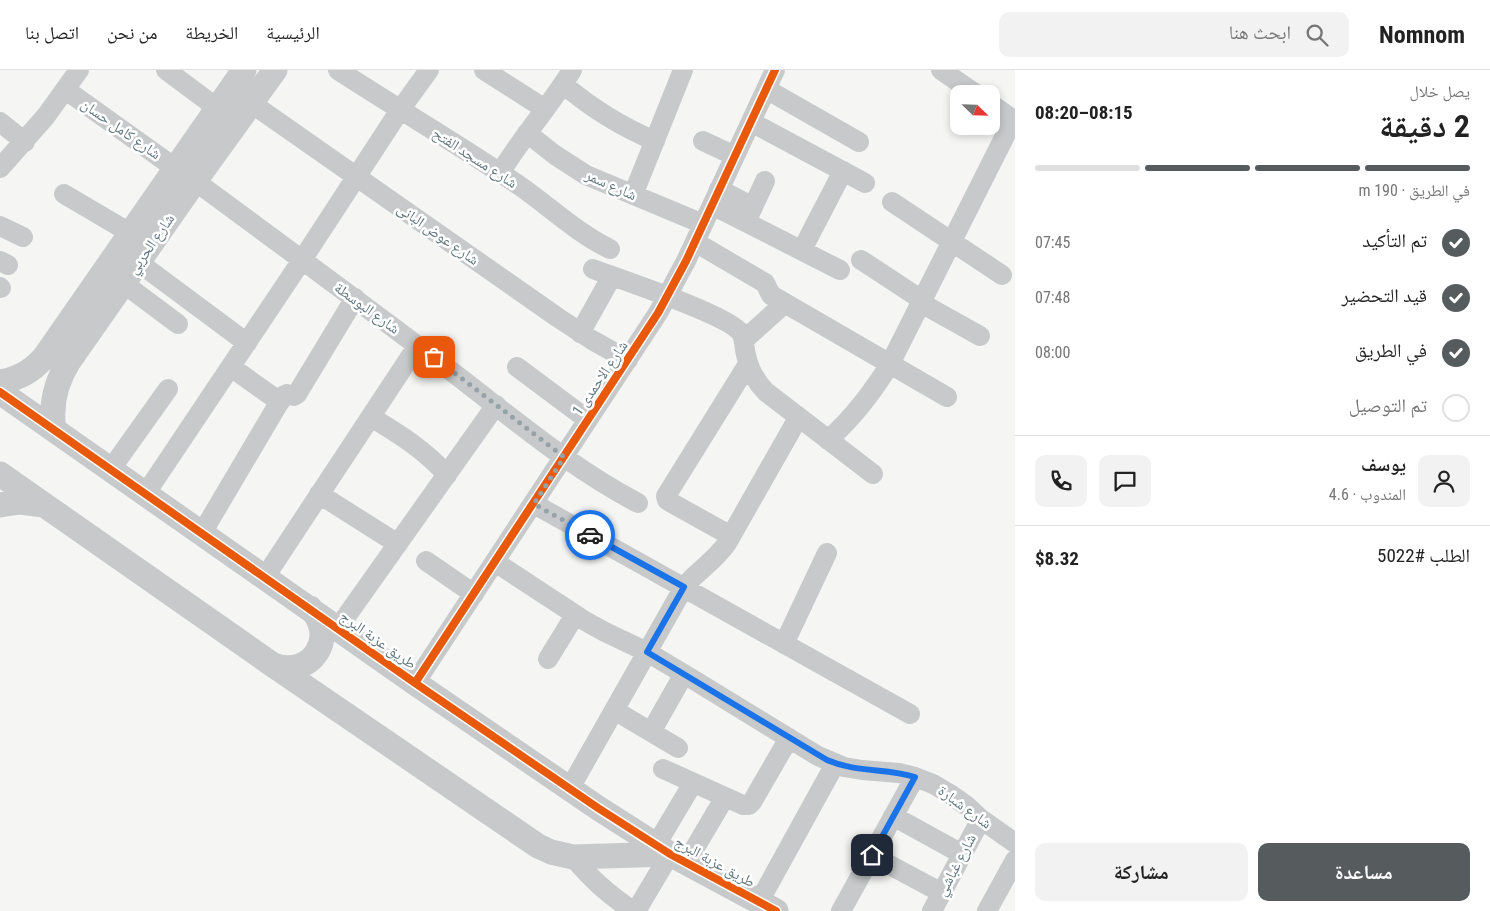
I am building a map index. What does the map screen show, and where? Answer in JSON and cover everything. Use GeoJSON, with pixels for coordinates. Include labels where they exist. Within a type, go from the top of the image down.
{"type":"FeatureCollection","features":[{"type":"Feature","properties":{"kind":"street"},"geometry":{"type":"LineString","coordinates":[[0,168],[25,142],[66,90],[79,70]]}},
{"type":"Feature","properties":{"kind":"street"},"geometry":{"type":"LineString","coordinates":[[166,70],[217,108]]}},
{"type":"Feature","properties":{"kind":"street","name":"شارع الحربي"},"geometry":{"type":"LineString","coordinates":[[185,175],[251,104],[275,70]]}},
{"type":"Feature","properties":{"kind":"street","name":"شارع مسجد الفتح"},"geometry":{"type":"LineString","coordinates":[[338,70],[460,147],[541,202],[585,235],[610,250]]}},
{"type":"Feature","properties":{"kind":"street"},"geometry":{"type":"LineString","coordinates":[[146,493],[400,110],[429,70]]}},
{"type":"Feature","properties":{"kind":"street"},"geometry":{"type":"LineString","coordinates":[[484,70],[545,109]]}},
{"type":"Feature","properties":{"kind":"street"},"geometry":{"type":"LineString","coordinates":[[634,195],[683,70]]}},
{"type":"Feature","properties":{"kind":"street","name":"شارع الاحمدى 1"},"geometry":{"type":"LineString","coordinates":[[415,682],[534,504],[667,297],[775,70]]}},
{"type":"Feature","properties":{"kind":"street"},"geometry":{"type":"LineString","coordinates":[[941,70],[963,85]]}},
{"type":"Feature","properties":{"kind":"street","name":"شارع الحربي"},"geometry":{"type":"LineString","coordinates":[[54,429],[54,401],[62,374],[123,283],[140,246],[185,175],[217,108],[240,71]]}},
{"type":"Feature","properties":{"kind":"street"},"geometry":{"type":"LineString","coordinates":[[500,174],[568,77],[600,112],[655,141]]}},
{"type":"Feature","properties":{"kind":"street"},"geometry":{"type":"LineString","coordinates":[[766,89],[859,142]]}},
{"type":"Feature","properties":{"kind":"street","name":"شارع كامل حسان"},"geometry":{"type":"LineString","coordinates":[[66,90],[185,175]]}},
{"type":"Feature","properties":{"kind":"street","name":"شارع عوض البانى"},"geometry":{"type":"LineString","coordinates":[[251,104],[580,333],[628,360]]}},
{"type":"Feature","properties":{"kind":"street"},"geometry":{"type":"LineString","coordinates":[[828,440],[843,427],[869,397],[890,364],[1014,120],[1000,110]]}},
{"type":"Feature","properties":{"kind":"street"},"geometry":{"type":"LineString","coordinates":[[0,122],[25,142]]}},
{"type":"Feature","properties":{"kind":"street"},"geometry":{"type":"LineString","coordinates":[[751,122],[865,183]]}},
{"type":"Feature","properties":{"kind":"street","name":"شارع سمر"},"geometry":{"type":"LineString","coordinates":[[527,133],[575,169],[634,195],[699,233],[765,283],[771,295],[947,397]]}},
{"type":"Feature","properties":{"kind":"street"},"geometry":{"type":"LineString","coordinates":[[703,141],[735,156]]}},
{"type":"Feature","properties":{"kind":"street"},"geometry":{"type":"LineString","coordinates":[[802,250],[843,171]]}},
{"type":"Feature","properties":{"kind":"street","name":"شارع البوسطة"},"geometry":{"type":"LineString","coordinates":[[185,175],[418,345],[564,457],[638,503]]}},
{"type":"Feature","properties":{"kind":"street"},"geometry":{"type":"LineString","coordinates":[[749,214],[765,181]]}},
{"type":"Feature","properties":{"kind":"street"},"geometry":{"type":"LineString","coordinates":[[64,194],[140,246],[247,343]]}},
{"type":"Feature","properties":{"kind":"street"},"geometry":{"type":"LineString","coordinates":[[716,197],[749,214],[802,250],[840,270]]}},
{"type":"Feature","properties":{"kind":"street"},"geometry":{"type":"LineString","coordinates":[[892,202],[1002,275]]}},
{"type":"Feature","properties":{"kind":"street"},"geometry":{"type":"LineString","coordinates":[[0,226],[23,237]]}},
{"type":"Feature","properties":{"kind":"street","name":"شارع الحربي"},"geometry":{"type":"LineString","coordinates":[[0,382],[23,374],[36,366],[140,246]]}},
{"type":"Feature","properties":{"kind":"street"},"geometry":{"type":"LineString","coordinates":[[861,260],[921,301],[980,336]]}},
{"type":"Feature","properties":{"kind":"street"},"geometry":{"type":"LineString","coordinates":[[580,333],[602,272],[701,310],[733,326],[740,332],[744,340],[748,364],[766,392],[873,474]]}},
{"type":"Feature","properties":{"kind":"street"},"geometry":{"type":"LineString","coordinates":[[123,283],[178,324]]}},
{"type":"Feature","properties":{"kind":"street"},"geometry":{"type":"LineString","coordinates":[[202,533],[280,402],[286,394],[294,396],[297,394],[354,298]]}},
{"type":"Feature","properties":{"kind":"street"},"geometry":{"type":"LineString","coordinates":[[744,340],[785,303]]}},
{"type":"Feature","properties":{"kind":"street"},"geometry":{"type":"LineString","coordinates":[[264,576],[418,345]]}},
{"type":"Feature","properties":{"kind":"street"},"geometry":{"type":"LineString","coordinates":[[731,536],[670,502],[666,496],[748,364]]}},
{"type":"Feature","properties":{"kind":"street"},"geometry":{"type":"LineString","coordinates":[[231,367],[280,402]]}},
{"type":"Feature","properties":{"kind":"street"},"geometry":{"type":"LineString","coordinates":[[517,367],[588,420]]}},
{"type":"Feature","properties":{"kind":"street"},"geometry":{"type":"LineString","coordinates":[[111,469],[168,389]]}},
{"type":"Feature","properties":{"kind":"street","name":"طريق عزبة البرج"},"geometry":{"type":"LineString","coordinates":[[0,392],[570,788],[671,854],[768,906]]}},
{"type":"Feature","properties":{"kind":"street"},"geometry":{"type":"LineString","coordinates":[[338,628],[496,405]]}},
{"type":"Feature","properties":{"kind":"street"},"geometry":{"type":"LineString","coordinates":[[371,417],[412,443],[434,461],[447,475]]}},
{"type":"Feature","properties":{"kind":"street"},"geometry":{"type":"LineString","coordinates":[[570,788],[684,587],[693,576],[722,550],[798,418]]}},
{"type":"Feature","properties":{"kind":"street","name":"طريق عزبة البرج"},"geometry":{"type":"LineString","coordinates":[[0,474],[273,666],[538,846],[551,852],[573,857],[671,854]]}},
{"type":"Feature","properties":{"kind":"street"},"geometry":{"type":"LineString","coordinates":[[319,494],[398,544]]}},
{"type":"Feature","properties":{"kind":"street"},"geometry":{"type":"LineString","coordinates":[[0,505],[29,502],[46,506]]}},
{"type":"Feature","properties":{"kind":"street"},"geometry":{"type":"LineString","coordinates":[[534,504],[910,714]]}},
{"type":"Feature","properties":{"kind":"street"},"geometry":{"type":"LineString","coordinates":[[784,644],[827,553]]}},
{"type":"Feature","properties":{"kind":"street"},"geometry":{"type":"LineString","coordinates":[[426,561],[474,594]]}},
{"type":"Feature","properties":{"kind":"street","name":"شارع شبارة"},"geometry":{"type":"LineString","coordinates":[[495,562],[575,615],[647,652],[818,756],[835,764],[899,773],[933,784],[950,794],[1015,843]]}},
{"type":"Feature","properties":{"kind":"street"},"geometry":{"type":"LineString","coordinates":[[273,666],[295,668],[309,661],[316,653],[321,643],[321,627],[317,617],[310,608]]}},
{"type":"Feature","properties":{"kind":"street"},"geometry":{"type":"LineString","coordinates":[[548,659],[575,615]]}},
{"type":"Feature","properties":{"kind":"street"},"geometry":{"type":"LineString","coordinates":[[650,732],[684,674]]}},
{"type":"Feature","properties":{"kind":"street"},"geometry":{"type":"LineString","coordinates":[[614,710],[678,748]]}},
{"type":"Feature","properties":{"kind":"street"},"geometry":{"type":"LineString","coordinates":[[663,769],[745,806],[751,804],[789,738]]}},
{"type":"Feature","properties":{"kind":"street"},"geometry":{"type":"LineString","coordinates":[[768,906],[835,764]]}},
{"type":"Feature","properties":{"kind":"street"},"geometry":{"type":"LineString","coordinates":[[841,911],[915,777]]}},
{"type":"Feature","properties":{"kind":"street"},"geometry":{"type":"LineString","coordinates":[[671,854],[693,783]]}},
{"type":"Feature","properties":{"kind":"street"},"geometry":{"type":"LineString","coordinates":[[573,857],[592,879],[612,897],[634,911],[671,854],[725,797]]}},
{"type":"Feature","properties":{"kind":"street"},"geometry":{"type":"LineString","coordinates":[[893,816],[962,854]]}},
{"type":"Feature","properties":{"kind":"street","name":"شارع غباشي"},"geometry":{"type":"LineString","coordinates":[[932,911],[981,819]]}},
{"type":"Feature","properties":{"kind":"street"},"geometry":{"type":"LineString","coordinates":[[872,855],[942,893]]}},
{"type":"Feature","properties":{"kind":"street"},"geometry":{"type":"LineString","coordinates":[[987,911],[1015,860]]}},
{"type":"Feature","properties":{"kind":"cycle path"},"geometry":{"type":"LineString","coordinates":[[415,683],[658,313],[686,261],[775,70]]}},
{"type":"Feature","properties":{"kind":"cycle path"},"geometry":{"type":"LineString","coordinates":[[0,392],[415,683],[598,808],[670,854],[776,911]]}},
{"type":"Feature","properties":{"kind":"way so far"},"geometry":{"type":"LineString","coordinates":[[434,357],[564,457],[534,504],[590,535]]}},
{"type":"Feature","properties":{"kind":"route"},"geometry":{"type":"LineString","coordinates":[[590,535],[684,587],[647,652],[818,756],[835,764],[862,770],[899,773],[915,777],[872,855]]}}]}
